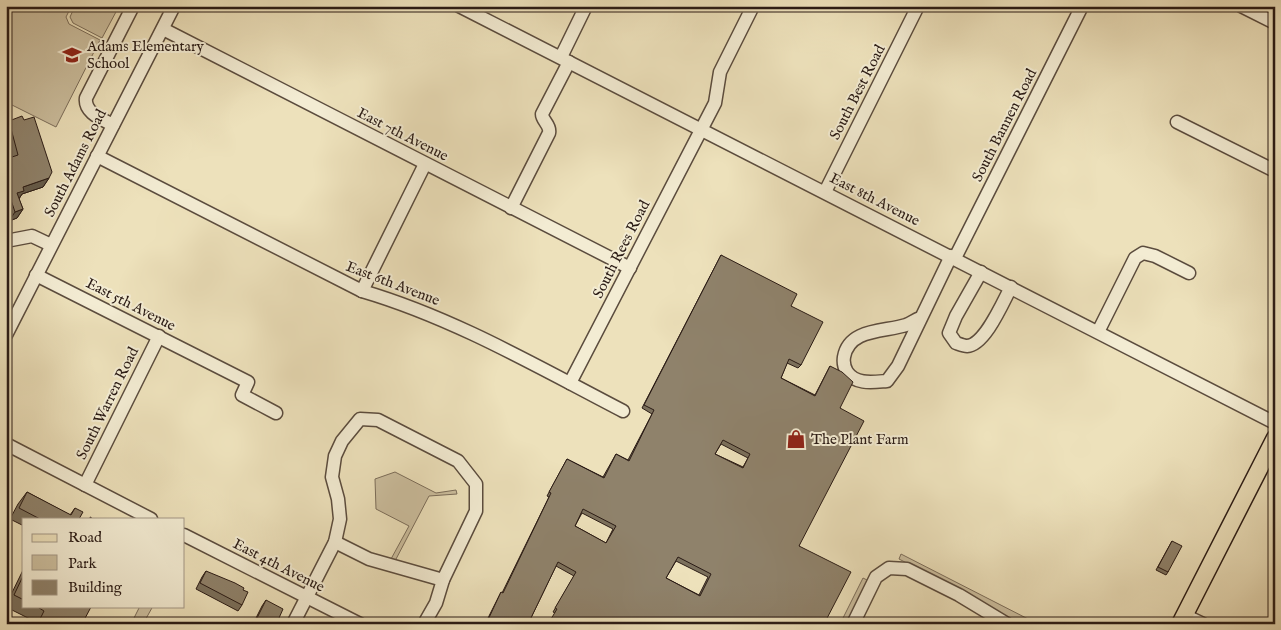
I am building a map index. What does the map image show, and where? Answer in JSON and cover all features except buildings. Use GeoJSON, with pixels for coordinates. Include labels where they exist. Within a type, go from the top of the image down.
{"type":"FeatureCollection","features":[{"type":"Feature","properties":{"kind":"main road"},"geometry":{"type":"LineString","coordinates":[[1182,619],[1275,438]]}},
{"type":"Feature","properties":{"kind":"street"},"geometry":{"type":"LineString","coordinates":[[113,125],[90,111],[86,101],[133,6]]}},
{"type":"Feature","properties":{"kind":"street","name":"South Adams Road"},"geometry":{"type":"LineString","coordinates":[[6,335],[174,6]]}},
{"type":"Feature","properties":{"kind":"street","name":"East 8th Avenue"},"geometry":{"type":"LineString","coordinates":[[459,6],[1275,422]]}},
{"type":"Feature","properties":{"kind":"street"},"geometry":{"type":"LineString","coordinates":[[511,208],[549,133],[549,126],[542,117],[542,114],[586,6]]}},
{"type":"Feature","properties":{"kind":"street","name":"South Rees Road"},"geometry":{"type":"LineString","coordinates":[[570,384],[714,103],[720,72],[753,6]]}},
{"type":"Feature","properties":{"kind":"street","name":"South Best Road"},"geometry":{"type":"LineString","coordinates":[[825,192],[918,6]]}},
{"type":"Feature","properties":{"kind":"street","name":"South Bannen Road"},"geometry":{"type":"LineString","coordinates":[[920,318],[906,325],[866,333],[854,340],[846,350],[843,364],[848,374],[862,382],[886,381],[898,366],[920,318],[1082,6]]}},
{"type":"Feature","properties":{"kind":"street"},"geometry":{"type":"LineString","coordinates":[[1241,6],[1275,24]]}},
{"type":"Feature","properties":{"kind":"street","name":"East 7th Avenue"},"geometry":{"type":"LineString","coordinates":[[163,29],[630,268]]}},
{"type":"Feature","properties":{"kind":"street"},"geometry":{"type":"LineString","coordinates":[[1178,122],[1275,171]]}},
{"type":"Feature","properties":{"kind":"street","name":"East 6th Avenue"},"geometry":{"type":"LineString","coordinates":[[97,156],[362,291],[451,323],[624,411]]}},
{"type":"Feature","properties":{"kind":"street"},"geometry":{"type":"LineString","coordinates":[[362,291],[425,164]]}},
{"type":"Feature","properties":{"kind":"street"},"geometry":{"type":"LineString","coordinates":[[6,240],[32,236],[51,245]]}},
{"type":"Feature","properties":{"kind":"street"},"geometry":{"type":"LineString","coordinates":[[1098,332],[1135,258],[1143,253],[1155,256],[1189,273]]}},
{"type":"Feature","properties":{"kind":"street"},"geometry":{"type":"LineString","coordinates":[[981,272],[956,316],[949,333],[956,343],[968,346],[978,342],[986,333],[1011,287]]}},
{"type":"Feature","properties":{"kind":"street","name":"East 5th Avenue"},"geometry":{"type":"LineString","coordinates":[[36,275],[248,382],[242,395],[276,413]]}},
{"type":"Feature","properties":{"kind":"street","name":"South Warren Road"},"geometry":{"type":"LineString","coordinates":[[85,485],[158,336]]}},
{"type":"Feature","properties":{"kind":"street"},"geometry":{"type":"LineString","coordinates":[[293,624],[335,542],[340,519],[338,499],[332,478],[335,456],[342,441],[360,419],[378,420],[458,461],[476,484],[476,511],[443,580],[436,603],[424,624]]}},
{"type":"Feature","properties":{"kind":"street"},"geometry":{"type":"LineString","coordinates":[[6,444],[149,518]]}},
{"type":"Feature","properties":{"kind":"street","name":"East 4th Avenue"},"geometry":{"type":"LineString","coordinates":[[185,536],[360,624]]}},
{"type":"Feature","properties":{"kind":"street"},"geometry":{"type":"LineString","coordinates":[[335,542],[369,559],[443,580]]}},
{"type":"Feature","properties":{"kind":"street"},"geometry":{"type":"LineString","coordinates":[[853,624],[876,577],[889,568],[906,569],[959,595],[1007,624]]}},
{"type":"Feature","properties":{"kind":"street"},"geometry":{"type":"LineString","coordinates":[[1182,619],[1203,624]]}},
{"type":"Feature","properties":{"kind":"green space"},"geometry":{"type":"Polygon","coordinates":[[[6,6],[59,6],[69,11],[66,17],[69,24],[100,40],[56,127],[6,102],[6,6]]]}},
{"type":"Feature","properties":{"kind":"green space"},"geometry":{"type":"Polygon","coordinates":[[[75,6],[116,6],[117,10],[102,38],[73,23],[70,17],[75,6]]]}},
{"type":"Feature","properties":{"kind":"green space"},"geometry":{"type":"Polygon","coordinates":[[[395,472],[436,493],[456,490],[457,494],[429,496],[395,561],[391,559],[409,526],[376,509],[375,479],[395,472]]]}},
{"type":"Feature","properties":{"kind":"green space"},"geometry":{"type":"Polygon","coordinates":[[[901,554],[1032,621],[1031,624],[1015,624],[953,587],[899,559],[901,554]]]}},
{"type":"Feature","properties":{"kind":"green space"},"geometry":{"type":"Polygon","coordinates":[[[863,578],[869,581],[848,624],[840,624],[863,578]]]}},
{"type":"Feature","properties":{"kind":"green space"},"geometry":{"type":"Polygon","coordinates":[[[139,608],[152,608],[143,624],[131,624],[139,608]]]}},
{"type":"Feature","properties":{"kind":"place","name":"Adams Elementary School"},"geometry":{"type":"Point","coordinates":[72,55]}},
{"type":"Feature","properties":{"kind":"place","name":"The Plant Farm"},"geometry":{"type":"Point","coordinates":[796,439]}}]}
